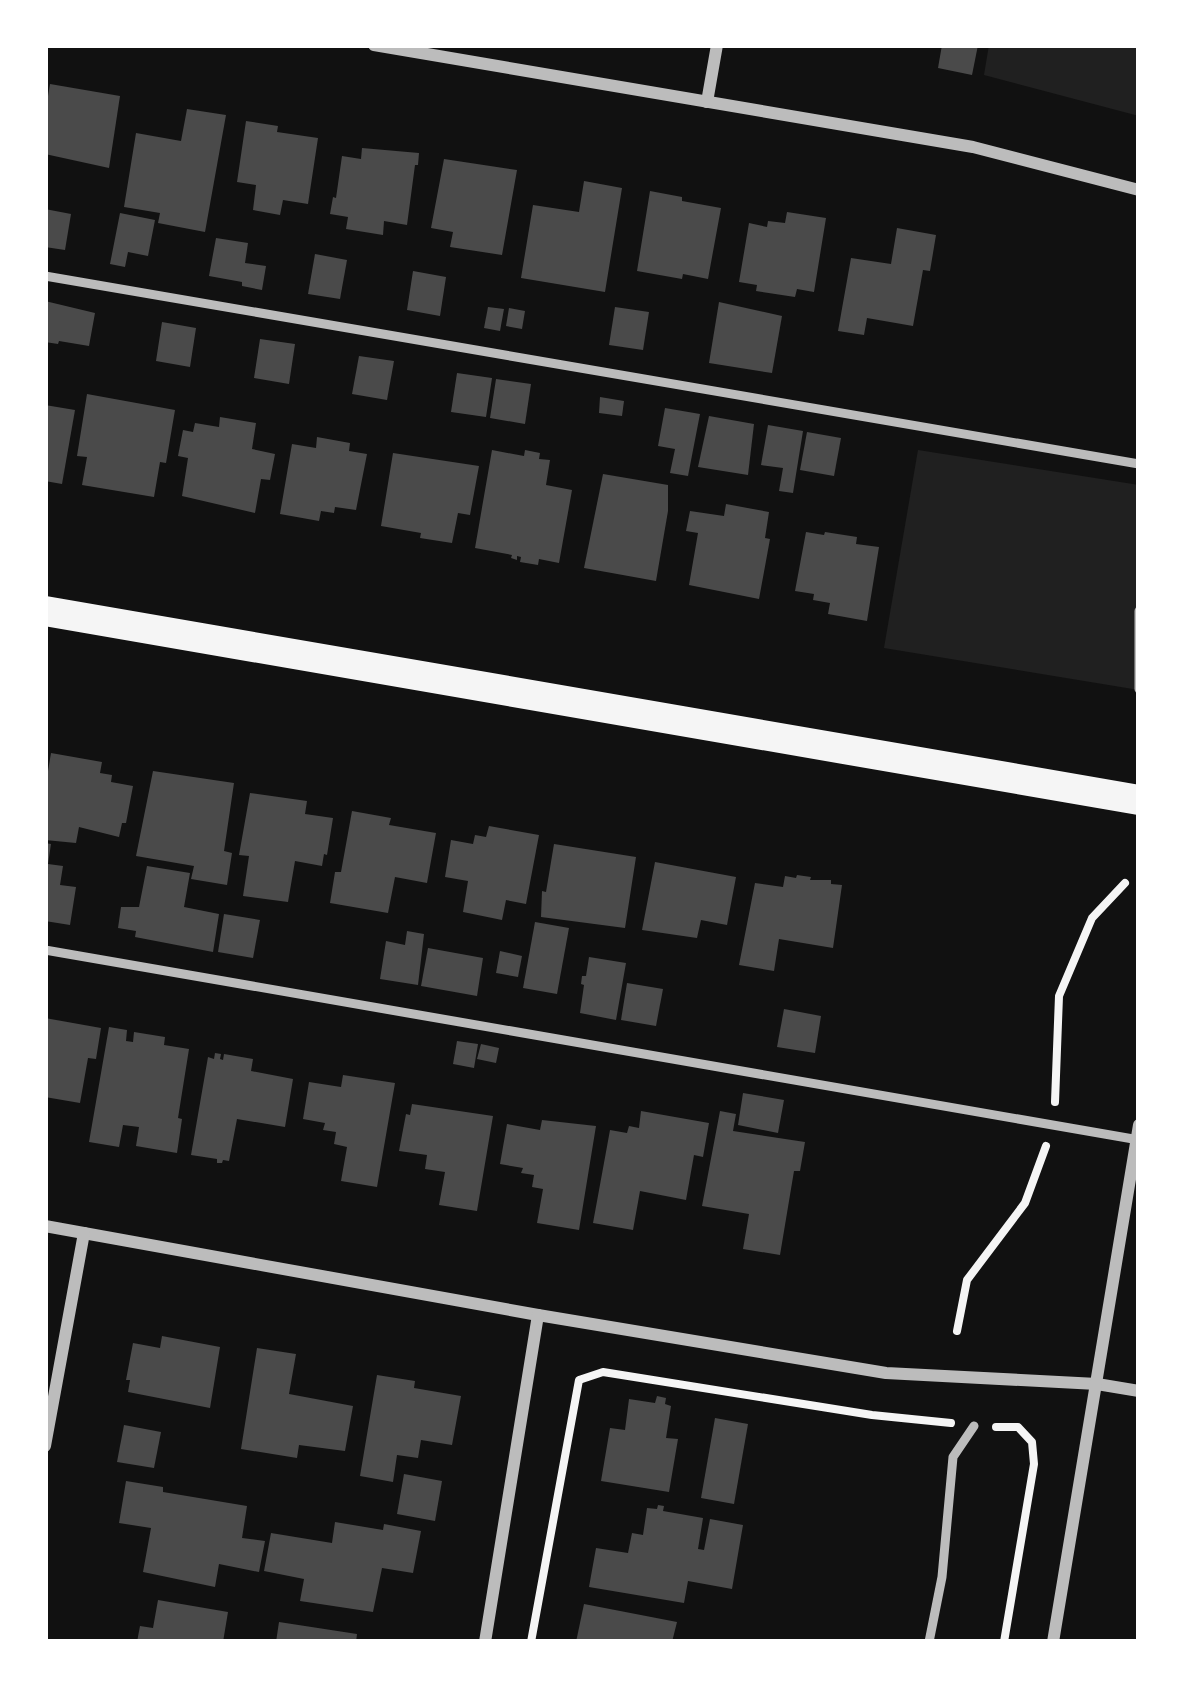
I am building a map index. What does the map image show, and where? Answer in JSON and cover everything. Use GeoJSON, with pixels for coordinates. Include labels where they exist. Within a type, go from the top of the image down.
{"type":"FeatureCollection","features":[{"type":"Feature","properties":{"kind":"main road"},"geometry":{"type":"LineString","coordinates":[[45,611],[1139,800]]}},
{"type":"Feature","properties":{"kind":"street"},"geometry":{"type":"LineString","coordinates":[[374,45],[973,147],[1139,190]]}},
{"type":"Feature","properties":{"kind":"street"},"geometry":{"type":"LineString","coordinates":[[707,102],[717,45]]}},
{"type":"Feature","properties":{"kind":"street"},"geometry":{"type":"LineString","coordinates":[[1053,1642],[1138,1135]]}},
{"type":"Feature","properties":{"kind":"street"},"geometry":{"type":"LineString","coordinates":[[45,1226],[538,1316],[886,1373],[1097,1384],[1139,1391]]}},
{"type":"Feature","properties":{"kind":"street"},"geometry":{"type":"LineString","coordinates":[[45,1446],[84,1233]]}},
{"type":"Feature","properties":{"kind":"street"},"geometry":{"type":"LineString","coordinates":[[485,1642],[538,1316]]}},
{"type":"Feature","properties":{"kind":"lane"},"geometry":{"type":"LineString","coordinates":[[45,276],[1139,464]]}},
{"type":"Feature","properties":{"kind":"lane"},"geometry":{"type":"LineString","coordinates":[[1139,611],[1139,689]]}},
{"type":"Feature","properties":{"kind":"lane"},"geometry":{"type":"LineString","coordinates":[[45,950],[1138,1135]]}},
{"type":"Feature","properties":{"kind":"lane"},"geometry":{"type":"LineString","coordinates":[[929,1642],[942,1576],[952,1456],[974,1426]]}},
{"type":"Feature","properties":{"kind":"path"},"geometry":{"type":"LineString","coordinates":[[530,1642],[579,1380],[603,1372],[872,1415],[1018,1427],[1032,1442],[1034,1464],[1004,1642]]}},
{"type":"Feature","properties":{"kind":"shaded area"},"geometry":{"type":"Polygon","coordinates":[[[989,45],[1139,45],[1139,116],[984,75],[989,45]]]}},
{"type":"Feature","properties":{"kind":"shaded area"},"geometry":{"type":"Polygon","coordinates":[[[918,450],[1139,485],[1139,690],[884,648],[918,450]]]}},
{"type":"Feature","properties":{"kind":"building"},"geometry":{"type":"Polygon","coordinates":[[[942,45],[978,45],[972,75],[938,68],[942,45]]]}},
{"type":"Feature","properties":{"kind":"building"},"geometry":{"type":"Polygon","coordinates":[[[50,84],[120,96],[109,168],[45,154],[50,84]]]}},
{"type":"Feature","properties":{"kind":"building"},"geometry":{"type":"Polygon","coordinates":[[[187,109],[226,115],[205,232],[158,223],[160,213],[124,207],[136,133],[181,141],[187,109]]]}},
{"type":"Feature","properties":{"kind":"building"},"geometry":{"type":"Polygon","coordinates":[[[246,121],[318,138],[308,204],[283,200],[280,215],[253,210],[256,185],[237,182],[246,121]]]}},
{"type":"Feature","properties":{"kind":"building"},"geometry":{"type":"Polygon","coordinates":[[[362,148],[419,153],[407,225],[384,221],[383,235],[346,229],[348,217],[330,214],[342,156],[361,159],[362,148]]]}},
{"type":"Feature","properties":{"kind":"building"},"geometry":{"type":"Polygon","coordinates":[[[444,159],[517,170],[502,255],[450,247],[453,232],[431,228],[444,159]]]}},
{"type":"Feature","properties":{"kind":"building"},"geometry":{"type":"Polygon","coordinates":[[[584,181],[622,188],[605,292],[521,278],[533,205],[579,212],[584,181]]]}},
{"type":"Feature","properties":{"kind":"building"},"geometry":{"type":"Polygon","coordinates":[[[650,191],[721,208],[708,279],[637,271],[650,191]]]}},
{"type":"Feature","properties":{"kind":"building"},"geometry":{"type":"Polygon","coordinates":[[[45,209],[71,214],[65,250],[45,247],[45,209]]]}},
{"type":"Feature","properties":{"kind":"building"},"geometry":{"type":"Polygon","coordinates":[[[787,212],[826,218],[814,292],[797,289],[795,297],[756,291],[757,285],[739,282],[749,223],[767,227],[768,221],[785,223],[787,212]]]}},
{"type":"Feature","properties":{"kind":"building"},"geometry":{"type":"Polygon","coordinates":[[[120,213],[155,220],[148,256],[128,252],[125,267],[110,264],[120,213]]]}},
{"type":"Feature","properties":{"kind":"building"},"geometry":{"type":"Polygon","coordinates":[[[897,228],[936,235],[930,271],[923,270],[913,326],[867,318],[864,335],[838,331],[851,258],[891,264],[897,228]]]}},
{"type":"Feature","properties":{"kind":"building"},"geometry":{"type":"Polygon","coordinates":[[[216,238],[248,243],[245,263],[266,266],[262,290],[209,276],[216,238]]]}},
{"type":"Feature","properties":{"kind":"building"},"geometry":{"type":"Polygon","coordinates":[[[315,254],[347,260],[340,299],[308,294],[315,254]]]}},
{"type":"Feature","properties":{"kind":"building"},"geometry":{"type":"Polygon","coordinates":[[[413,271],[446,277],[440,316],[407,310],[413,271]]]}},
{"type":"Feature","properties":{"kind":"building"},"geometry":{"type":"Polygon","coordinates":[[[45,301],[95,313],[89,346],[45,342],[45,301]]]}},
{"type":"Feature","properties":{"kind":"building"},"geometry":{"type":"Polygon","coordinates":[[[719,302],[782,316],[772,373],[709,363],[719,302]]]}},
{"type":"Feature","properties":{"kind":"building"},"geometry":{"type":"Polygon","coordinates":[[[488,307],[504,309],[500,331],[484,328],[488,307]]]}},
{"type":"Feature","properties":{"kind":"building"},"geometry":{"type":"Polygon","coordinates":[[[615,307],[649,312],[643,350],[609,345],[615,307]]]}},
{"type":"Feature","properties":{"kind":"building"},"geometry":{"type":"Polygon","coordinates":[[[509,308],[525,311],[522,329],[506,326],[509,308]]]}},
{"type":"Feature","properties":{"kind":"building"},"geometry":{"type":"Polygon","coordinates":[[[162,322],[196,328],[190,367],[156,361],[162,322]]]}},
{"type":"Feature","properties":{"kind":"building"},"geometry":{"type":"Polygon","coordinates":[[[260,339],[295,344],[289,384],[254,378],[260,339]]]}},
{"type":"Feature","properties":{"kind":"building"},"geometry":{"type":"Polygon","coordinates":[[[359,356],[394,361],[387,400],[352,394],[359,356]]]}},
{"type":"Feature","properties":{"kind":"building"},"geometry":{"type":"Polygon","coordinates":[[[457,373],[492,378],[486,417],[451,412],[457,373]]]}},
{"type":"Feature","properties":{"kind":"building"},"geometry":{"type":"Polygon","coordinates":[[[496,379],[531,384],[525,424],[490,418],[496,379]]]}},
{"type":"Feature","properties":{"kind":"building"},"geometry":{"type":"Polygon","coordinates":[[[87,394],[175,410],[166,463],[160,462],[154,497],[82,485],[87,457],[77,456],[87,394]]]}},
{"type":"Feature","properties":{"kind":"building"},"geometry":{"type":"Polygon","coordinates":[[[600,397],[624,401],[622,416],[599,413],[600,397]]]}},
{"type":"Feature","properties":{"kind":"building"},"geometry":{"type":"Polygon","coordinates":[[[45,405],[75,410],[62,484],[45,481],[45,405]]]}},
{"type":"Feature","properties":{"kind":"building"},"geometry":{"type":"Polygon","coordinates":[[[665,408],[700,414],[688,476],[670,473],[675,449],[658,446],[665,408]]]}},
{"type":"Feature","properties":{"kind":"building"},"geometry":{"type":"Polygon","coordinates":[[[709,416],[754,424],[748,475],[698,467],[709,416]]]}},
{"type":"Feature","properties":{"kind":"building"},"geometry":{"type":"Polygon","coordinates":[[[220,417],[256,423],[252,449],[275,454],[270,480],[261,479],[255,513],[182,496],[188,458],[178,456],[183,430],[193,432],[195,423],[219,427],[220,417]]]}},
{"type":"Feature","properties":{"kind":"building"},"geometry":{"type":"Polygon","coordinates":[[[768,425],[803,431],[793,493],[779,491],[783,468],[761,465],[768,425]]]}},
{"type":"Feature","properties":{"kind":"building"},"geometry":{"type":"Polygon","coordinates":[[[807,432],[841,438],[834,476],[800,470],[807,432]]]}},
{"type":"Feature","properties":{"kind":"building"},"geometry":{"type":"Polygon","coordinates":[[[317,437],[350,443],[349,451],[367,454],[356,510],[321,511],[319,521],[280,514],[292,444],[316,448],[317,437]]]}},
{"type":"Feature","properties":{"kind":"building"},"geometry":{"type":"Polygon","coordinates":[[[492,450],[524,456],[525,450],[540,453],[539,459],[550,460],[546,485],[572,490],[559,563],[520,562],[521,557],[517,560],[475,548],[492,450]]]}},
{"type":"Feature","properties":{"kind":"building"},"geometry":{"type":"Polygon","coordinates":[[[393,453],[479,466],[470,515],[458,513],[452,543],[381,526],[393,453]]]}},
{"type":"Feature","properties":{"kind":"building"},"geometry":{"type":"Polygon","coordinates":[[[603,474],[668,485],[656,581],[584,568],[603,474]]]}},
{"type":"Feature","properties":{"kind":"building"},"geometry":{"type":"Polygon","coordinates":[[[726,504],[769,512],[765,538],[770,539],[759,599],[689,585],[698,533],[686,531],[690,511],[724,516],[726,504]]]}},
{"type":"Feature","properties":{"kind":"building"},"geometry":{"type":"Polygon","coordinates":[[[806,532],[857,537],[856,544],[879,547],[867,621],[828,614],[830,603],[795,591],[806,532]]]}},
{"type":"Feature","properties":{"kind":"building"},"geometry":{"type":"Polygon","coordinates":[[[51,753],[102,762],[100,773],[112,775],[111,782],[133,786],[119,837],[79,827],[76,843],[45,840],[51,753]]]}},
{"type":"Feature","properties":{"kind":"building"},"geometry":{"type":"Polygon","coordinates":[[[153,771],[234,783],[224,851],[232,853],[227,885],[191,879],[194,866],[136,856],[153,771]]]}},
{"type":"Feature","properties":{"kind":"building"},"geometry":{"type":"Polygon","coordinates":[[[250,793],[307,801],[305,814],[333,818],[322,866],[295,861],[288,902],[243,896],[249,856],[239,855],[250,793]]]}},
{"type":"Feature","properties":{"kind":"building"},"geometry":{"type":"Polygon","coordinates":[[[352,811],[391,818],[389,825],[436,833],[427,883],[395,877],[388,913],[330,903],[352,811]]]}},
{"type":"Feature","properties":{"kind":"building"},"geometry":{"type":"Polygon","coordinates":[[[489,826],[539,835],[526,904],[506,900],[502,920],[463,912],[468,881],[445,877],[451,840],[473,844],[475,835],[486,837],[489,826]]]}},
{"type":"Feature","properties":{"kind":"building"},"geometry":{"type":"Polygon","coordinates":[[[45,843],[51,844],[48,864],[63,866],[60,885],[76,887],[70,925],[45,921],[45,843]]]}},
{"type":"Feature","properties":{"kind":"building"},"geometry":{"type":"Polygon","coordinates":[[[554,844],[636,857],[625,928],[541,917],[554,844]]]}},
{"type":"Feature","properties":{"kind":"building"},"geometry":{"type":"Polygon","coordinates":[[[655,862],[736,877],[727,925],[701,920],[697,938],[642,930],[655,862]]]}},
{"type":"Feature","properties":{"kind":"building"},"geometry":{"type":"Polygon","coordinates":[[[147,866],[190,873],[184,907],[219,914],[213,952],[135,937],[136,931],[118,928],[121,907],[139,907],[147,866]]]}},
{"type":"Feature","properties":{"kind":"building"},"geometry":{"type":"Polygon","coordinates":[[[785,876],[842,885],[833,948],[779,939],[774,971],[739,965],[755,883],[783,887],[785,876]]]}},
{"type":"Feature","properties":{"kind":"building"},"geometry":{"type":"Polygon","coordinates":[[[224,914],[260,920],[253,958],[218,952],[224,914]]]}},
{"type":"Feature","properties":{"kind":"building"},"geometry":{"type":"Polygon","coordinates":[[[535,922],[569,928],[557,994],[523,988],[535,922]]]}},
{"type":"Feature","properties":{"kind":"building"},"geometry":{"type":"Polygon","coordinates":[[[407,931],[424,934],[418,985],[380,979],[386,941],[405,945],[407,931]]]}},
{"type":"Feature","properties":{"kind":"building"},"geometry":{"type":"Polygon","coordinates":[[[428,948],[483,958],[477,996],[421,986],[428,948]]]}},
{"type":"Feature","properties":{"kind":"building"},"geometry":{"type":"Polygon","coordinates":[[[500,951],[522,956],[518,977],[496,973],[500,951]]]}},
{"type":"Feature","properties":{"kind":"building"},"geometry":{"type":"Polygon","coordinates":[[[589,957],[626,963],[616,1020],[580,1013],[582,976],[586,976],[589,957]]]}},
{"type":"Feature","properties":{"kind":"building"},"geometry":{"type":"Polygon","coordinates":[[[627,983],[663,989],[656,1026],[621,1020],[627,983]]]}},
{"type":"Feature","properties":{"kind":"building"},"geometry":{"type":"Polygon","coordinates":[[[784,1009],[821,1016],[815,1053],[777,1047],[784,1009]]]}},
{"type":"Feature","properties":{"kind":"building"},"geometry":{"type":"Polygon","coordinates":[[[45,1018],[101,1028],[96,1059],[88,1058],[80,1103],[45,1097],[45,1018]]]}},
{"type":"Feature","properties":{"kind":"building"},"geometry":{"type":"Polygon","coordinates":[[[109,1027],[127,1030],[126,1041],[133,1042],[134,1032],[165,1037],[164,1045],[189,1049],[177,1153],[136,1146],[139,1127],[123,1125],[119,1147],[89,1142],[109,1027]]]}},
{"type":"Feature","properties":{"kind":"building"},"geometry":{"type":"Polygon","coordinates":[[[457,1041],[478,1044],[474,1068],[453,1064],[457,1041]]]}},
{"type":"Feature","properties":{"kind":"building"},"geometry":{"type":"Polygon","coordinates":[[[481,1044],[499,1048],[496,1063],[477,1059],[481,1044]]]}},
{"type":"Feature","properties":{"kind":"building"},"geometry":{"type":"Polygon","coordinates":[[[215,1053],[223,1060],[224,1054],[253,1059],[251,1071],[293,1079],[285,1127],[237,1119],[229,1161],[222,1163],[191,1155],[208,1057],[214,1059],[215,1053]]]}},
{"type":"Feature","properties":{"kind":"building"},"geometry":{"type":"Polygon","coordinates":[[[343,1075],[395,1083],[377,1187],[341,1181],[347,1147],[334,1144],[336,1132],[323,1130],[325,1123],[303,1119],[309,1082],[341,1087],[343,1075]]]}},
{"type":"Feature","properties":{"kind":"building"},"geometry":{"type":"Polygon","coordinates":[[[743,1093],[784,1100],[778,1133],[738,1125],[743,1093]]]}},
{"type":"Feature","properties":{"kind":"building"},"geometry":{"type":"Polygon","coordinates":[[[412,1104],[493,1116],[477,1211],[439,1205],[445,1172],[425,1169],[427,1155],[399,1151],[412,1104]]]}},
{"type":"Feature","properties":{"kind":"building"},"geometry":{"type":"Polygon","coordinates":[[[641,1111],[709,1123],[703,1157],[694,1155],[686,1200],[640,1191],[633,1230],[593,1223],[610,1130],[627,1133],[629,1126],[639,1128],[641,1111]]]}},
{"type":"Feature","properties":{"kind":"building"},"geometry":{"type":"Polygon","coordinates":[[[720,1111],[736,1114],[733,1131],[805,1142],[800,1171],[794,1171],[780,1255],[743,1249],[749,1214],[702,1206],[720,1111]]]}},
{"type":"Feature","properties":{"kind":"building"},"geometry":{"type":"Polygon","coordinates":[[[542,1120],[596,1126],[579,1230],[537,1223],[543,1189],[532,1187],[534,1175],[521,1173],[523,1168],[500,1164],[507,1124],[540,1130],[542,1120]]]}},
{"type":"Feature","properties":{"kind":"building"},"geometry":{"type":"Polygon","coordinates":[[[162,1336],[220,1347],[210,1408],[128,1392],[133,1343],[160,1348],[162,1336]]]}},
{"type":"Feature","properties":{"kind":"building"},"geometry":{"type":"Polygon","coordinates":[[[257,1348],[296,1354],[289,1394],[353,1406],[345,1451],[299,1445],[297,1458],[241,1449],[257,1348]]]}},
{"type":"Feature","properties":{"kind":"building"},"geometry":{"type":"Polygon","coordinates":[[[377,1375],[415,1381],[414,1388],[461,1396],[452,1445],[421,1440],[418,1458],[397,1455],[393,1482],[360,1476],[377,1375]]]}},
{"type":"Feature","properties":{"kind":"building"},"geometry":{"type":"Polygon","coordinates":[[[657,1396],[666,1398],[665,1404],[671,1406],[666,1438],[678,1439],[669,1492],[601,1481],[610,1428],[625,1430],[629,1399],[655,1403],[657,1396]]]}},
{"type":"Feature","properties":{"kind":"building"},"geometry":{"type":"Polygon","coordinates":[[[715,1418],[748,1424],[734,1504],[701,1498],[715,1418]]]}},
{"type":"Feature","properties":{"kind":"building"},"geometry":{"type":"Polygon","coordinates":[[[124,1425],[161,1432],[154,1468],[117,1462],[124,1425]]]}},
{"type":"Feature","properties":{"kind":"building"},"geometry":{"type":"Polygon","coordinates":[[[404,1474],[442,1481],[435,1521],[397,1514],[404,1474]]]}},
{"type":"Feature","properties":{"kind":"building"},"geometry":{"type":"Polygon","coordinates":[[[126,1481],[247,1506],[242,1538],[265,1541],[259,1572],[219,1564],[215,1587],[143,1572],[151,1528],[119,1523],[126,1481]]]}},
{"type":"Feature","properties":{"kind":"building"},"geometry":{"type":"Polygon","coordinates":[[[664,1506],[663,1511],[703,1518],[698,1549],[704,1550],[710,1519],[743,1525],[732,1589],[688,1581],[684,1603],[589,1587],[596,1548],[628,1553],[632,1533],[643,1535],[647,1508],[664,1506]]]}},
{"type":"Feature","properties":{"kind":"building"},"geometry":{"type":"Polygon","coordinates":[[[335,1522],[421,1531],[413,1573],[382,1568],[373,1612],[300,1601],[304,1579],[264,1571],[271,1533],[332,1543],[335,1522]]]}},
{"type":"Feature","properties":{"kind":"building"},"geometry":{"type":"Polygon","coordinates":[[[158,1600],[228,1612],[223,1642],[137,1642],[140,1626],[153,1628],[158,1600]]]}},
{"type":"Feature","properties":{"kind":"building"},"geometry":{"type":"Polygon","coordinates":[[[584,1604],[677,1622],[672,1642],[576,1642],[584,1604]]]}},
{"type":"Feature","properties":{"kind":"building"},"geometry":{"type":"Polygon","coordinates":[[[279,1622],[357,1634],[356,1642],[276,1642],[279,1622]]]}}]}
